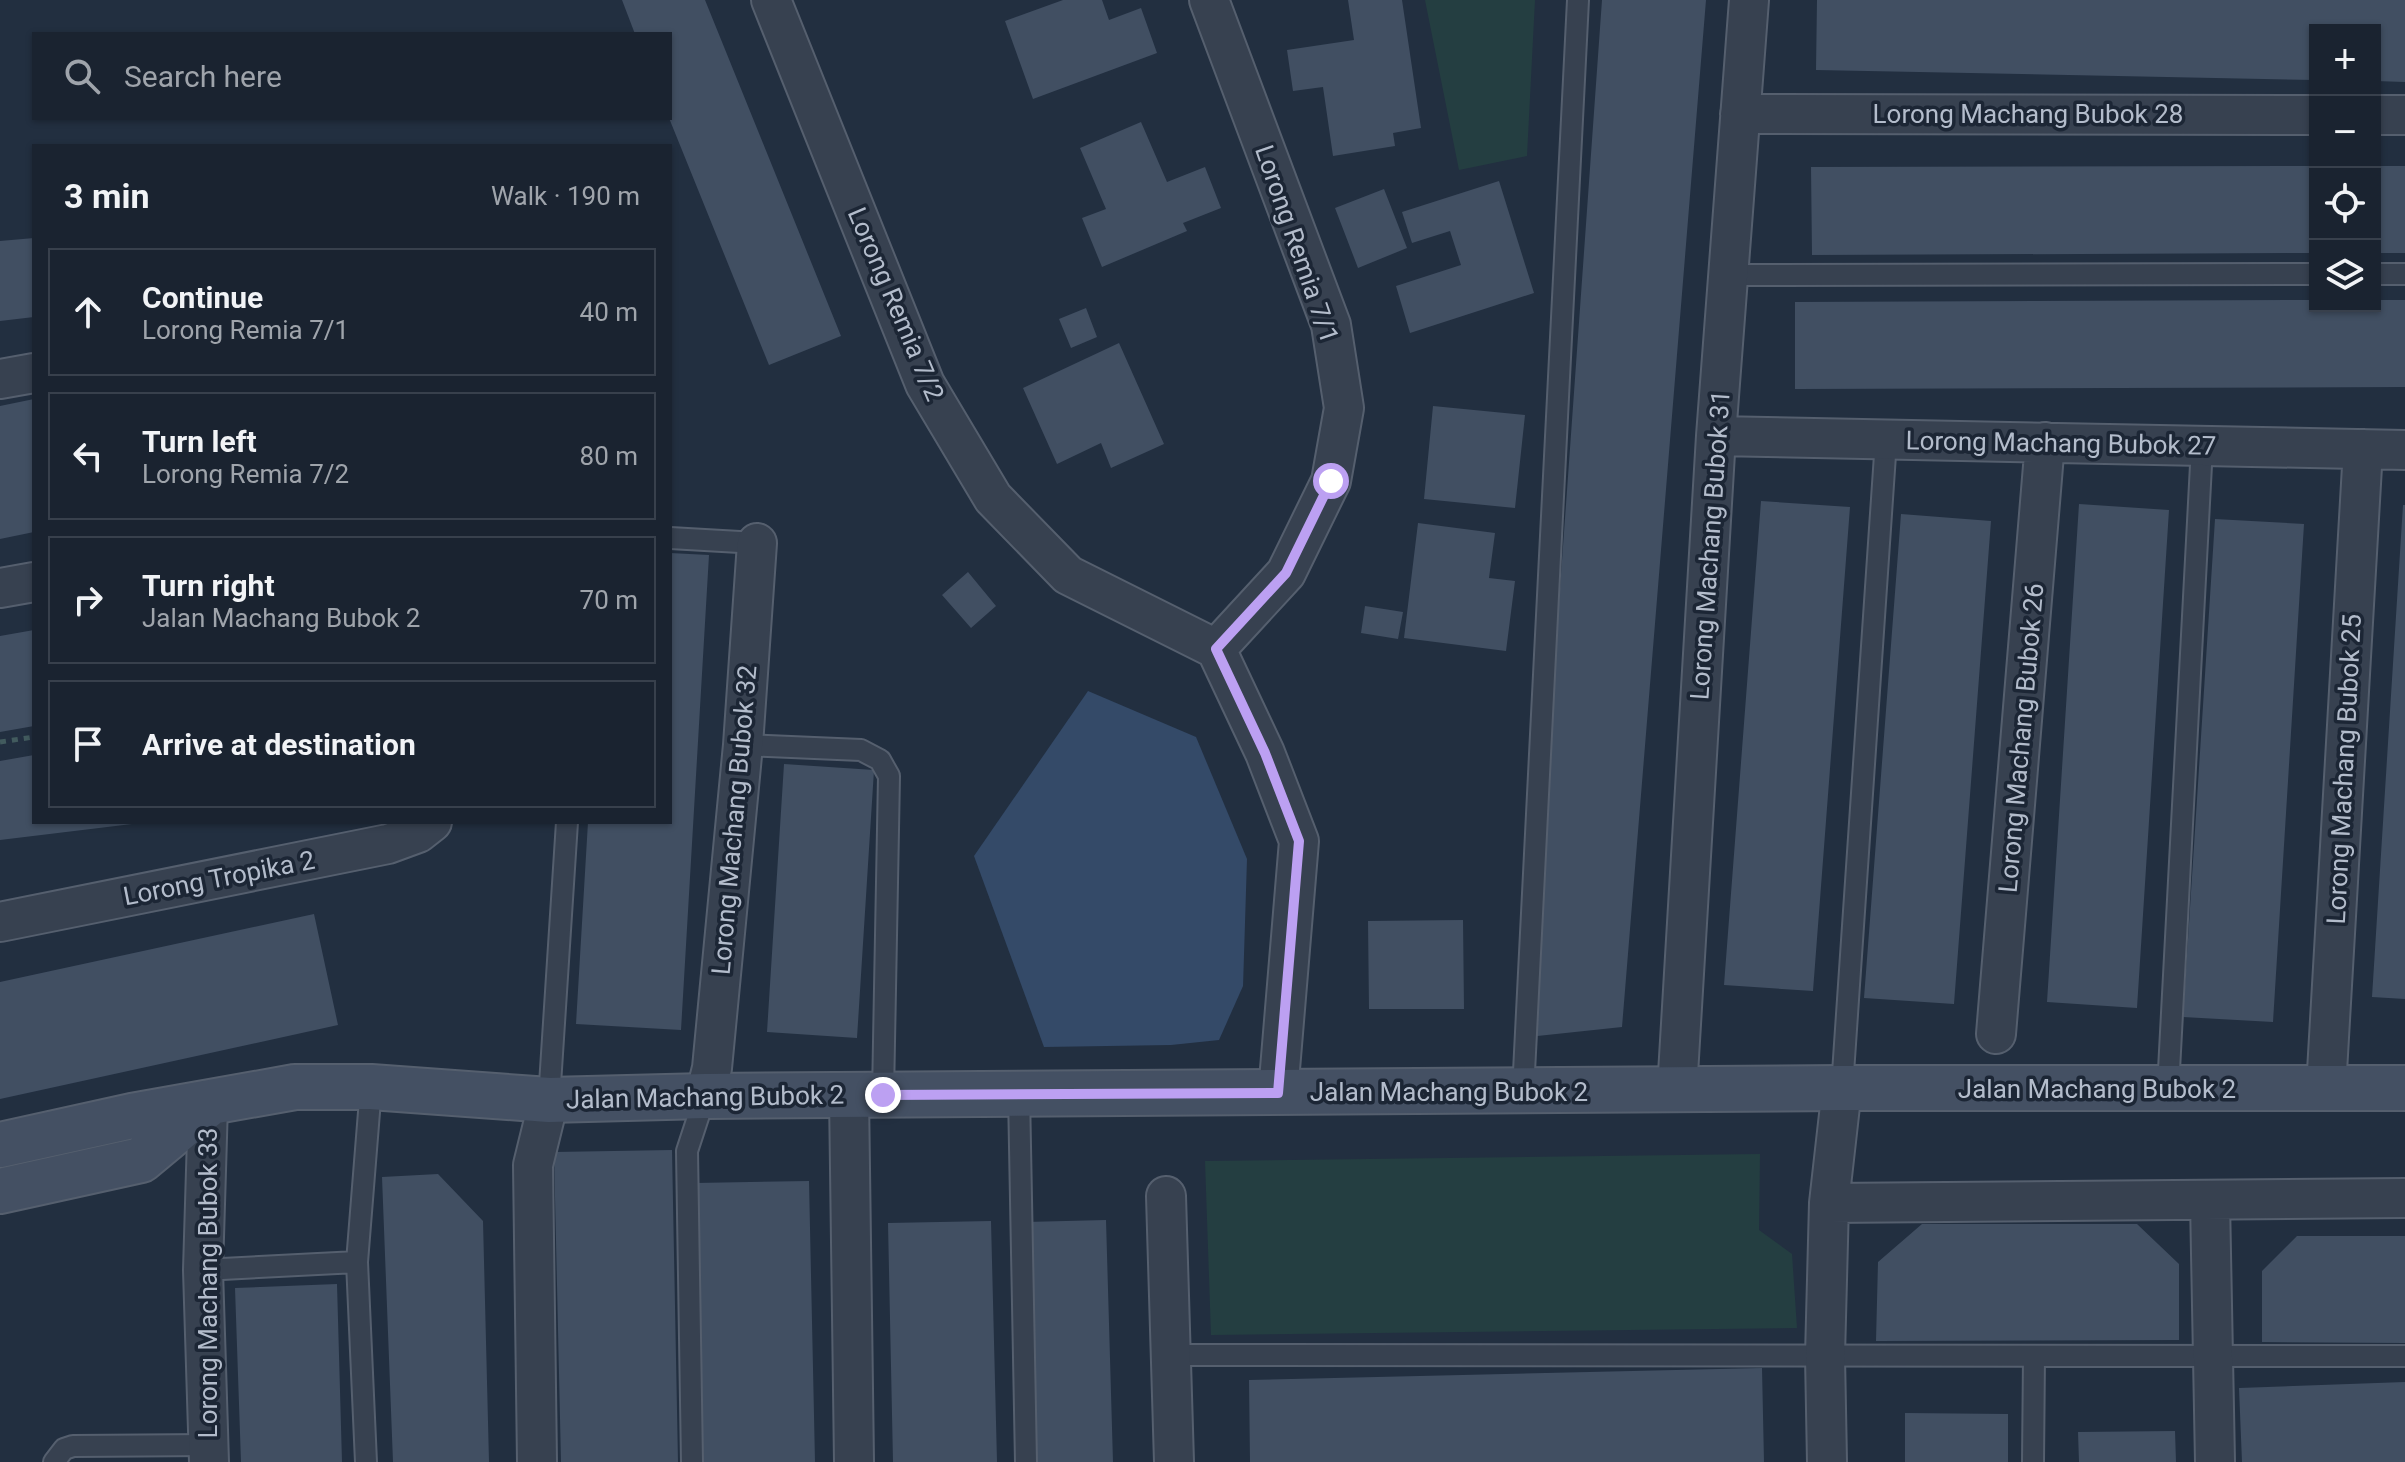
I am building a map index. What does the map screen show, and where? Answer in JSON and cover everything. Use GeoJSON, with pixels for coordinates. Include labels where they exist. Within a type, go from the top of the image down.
{"type":"FeatureCollection","features":[{"type":"Feature","properties":{"kind":"street","name":"Lorong Remia 7/2"},"geometry":{"type":"LineString","coordinates":[[771,0],[925,384],[993,498],[1068,575],[1216,649]]}},
{"type":"Feature","properties":{"kind":"street","name":"Lorong Remia 7/1"},"geometry":{"type":"LineString","coordinates":[[1209,0],[1331,325],[1344,408],[1331,481],[1286,573],[1216,649]]}},
{"type":"Feature","properties":{"kind":"street","name":"Lorong Machang Bubok 31"},"geometry":{"type":"LineString","coordinates":[[1677,1091],[1716,436],[1749,0]]}},
{"type":"Feature","properties":{"kind":"street","name":"Lorong Machang Bubok 28"},"geometry":{"type":"LineString","coordinates":[[1740,114],[2309,115]]}},
{"type":"Feature","properties":{"kind":"street"},"geometry":{"type":"LineString","coordinates":[[2381,115],[2405,115]]}},
{"type":"Feature","properties":{"kind":"street"},"geometry":{"type":"LineString","coordinates":[[0,379],[32,373]]}},
{"type":"Feature","properties":{"kind":"street","name":"Lorong Machang Bubok 27"},"geometry":{"type":"LineString","coordinates":[[1716,436],[2405,450]]}},
{"type":"Feature","properties":{"kind":"street","name":"Lorong Machang Bubok 26"},"geometry":{"type":"LineString","coordinates":[[1996,1034],[2045,442]]}},
{"type":"Feature","properties":{"kind":"street","name":"Lorong Machang Bubok 25"},"geometry":{"type":"LineString","coordinates":[[2326,1089],[2363,449]]}},
{"type":"Feature","properties":{"kind":"street","name":"Lorong Machang Bubok 32"},"geometry":{"type":"LineString","coordinates":[[705,1096],[712,1068],[743,745],[757,543]]}},
{"type":"Feature","properties":{"kind":"street"},"geometry":{"type":"LineString","coordinates":[[0,588],[32,582]]}},
{"type":"Feature","properties":{"kind":"street"},"geometry":{"type":"LineString","coordinates":[[1216,649],[1265,753],[1299,841],[1278,1093]]}},
{"type":"Feature","properties":{"kind":"street","name":"Lorong Tropika 2"},"geometry":{"type":"LineString","coordinates":[[0,922],[388,844],[418,833],[429,824]]}},
{"type":"Feature","properties":{"kind":"street","name":"Jalan Machang Bubok 2"},"geometry":{"type":"LineString","coordinates":[[0,1145],[132,1116],[295,1087],[371,1087],[549,1100],[705,1096],[1842,1088],[2405,1088]]}},
{"type":"Feature","properties":{"kind":"street"},"geometry":{"type":"LineString","coordinates":[[1827,1462],[1825,1356],[1829,1203],[1842,1088]]}},
{"type":"Feature","properties":{"kind":"street"},"geometry":{"type":"LineString","coordinates":[[854,1462],[866,1095]]}},
{"type":"Feature","properties":{"kind":"street"},"geometry":{"type":"LineString","coordinates":[[537,1462],[533,1165],[549,1100]]}},
{"type":"Feature","properties":{"kind":"street","name":"Jalan Machang Bubok 2"},"geometry":{"type":"LineString","coordinates":[[0,1191],[141,1160],[208,1104]]}},
{"type":"Feature","properties":{"kind":"street","name":"Lorong Machang Bubok 33"},"geometry":{"type":"LineString","coordinates":[[208,1104],[203,1270],[209,1453]]}},
{"type":"Feature","properties":{"kind":"street"},"geometry":{"type":"LineString","coordinates":[[1166,1196],[1174,1462]]}},
{"type":"Feature","properties":{"kind":"street"},"geometry":{"type":"LineString","coordinates":[[1829,1203],[2405,1198]]}},
{"type":"Feature","properties":{"kind":"street"},"geometry":{"type":"LineString","coordinates":[[2210,1201],[2215,1462]]}},
{"type":"Feature","properties":{"kind":"lane"},"geometry":{"type":"LineString","coordinates":[[1523,1092],[1578,0]]}},
{"type":"Feature","properties":{"kind":"lane"},"geometry":{"type":"LineString","coordinates":[[1728,275],[2309,274]]}},
{"type":"Feature","properties":{"kind":"lane"},"geometry":{"type":"LineString","coordinates":[[2381,274],[2405,274]]}},
{"type":"Feature","properties":{"kind":"lane"},"geometry":{"type":"LineString","coordinates":[[1842,1088],[1886,440]]}},
{"type":"Feature","properties":{"kind":"lane"},"geometry":{"type":"LineString","coordinates":[[2168,1089],[2202,446]]}},
{"type":"Feature","properties":{"kind":"lane"},"geometry":{"type":"LineString","coordinates":[[672,538],[757,543]]}},
{"type":"Feature","properties":{"kind":"lane"},"geometry":{"type":"LineString","coordinates":[[743,745],[861,750],[880,760],[889,776],[866,1095]]}},
{"type":"Feature","properties":{"kind":"lane"},"geometry":{"type":"LineString","coordinates":[[549,1100],[567,824]]}},
{"type":"Feature","properties":{"kind":"lane"},"geometry":{"type":"LineString","coordinates":[[366,1462],[357,1262],[371,1087]]}},
{"type":"Feature","properties":{"kind":"lane"},"geometry":{"type":"LineString","coordinates":[[1019,1094],[1026,1462]]}},
{"type":"Feature","properties":{"kind":"lane"},"geometry":{"type":"LineString","coordinates":[[692,1462],[687,1151],[705,1096]]}},
{"type":"Feature","properties":{"kind":"lane"},"geometry":{"type":"LineString","coordinates":[[203,1270],[357,1262]]}},
{"type":"Feature","properties":{"kind":"lane"},"geometry":{"type":"LineString","coordinates":[[1171,1355],[2405,1356]]}},
{"type":"Feature","properties":{"kind":"lane"},"geometry":{"type":"LineString","coordinates":[[2033,1462],[2034,1356]]}},
{"type":"Feature","properties":{"kind":"lane"},"geometry":{"type":"LineString","coordinates":[[54,1462],[64,1449],[73,1446],[209,1453]]}},
{"type":"Feature","properties":{"kind":"path"},"geometry":{"type":"LineString","coordinates":[[0,742],[32,737]]}},
{"type":"Feature","properties":{"kind":"green space"},"geometry":{"type":"Polygon","coordinates":[[[1425,0],[1535,0],[1527,156],[1459,170],[1425,0]]]}},
{"type":"Feature","properties":{"kind":"green space"},"geometry":{"type":"Polygon","coordinates":[[[1760,1154],[1759,1230],[1792,1254],[1797,1328],[1211,1335],[1205,1161],[1760,1154]]]}},
{"type":"Feature","properties":{"kind":"water"},"geometry":{"type":"Polygon","coordinates":[[[1088,691],[1196,737],[1247,859],[1243,986],[1219,1040],[1171,1045],[1044,1047],[974,856],[1088,691]]]}},
{"type":"Feature","properties":{"kind":"building"},"geometry":{"type":"Polygon","coordinates":[[[622,0],[705,0],[841,336],[769,365],[670,120],[672,32],[634,32],[622,0]]]}},
{"type":"Feature","properties":{"kind":"building"},"geometry":{"type":"Polygon","coordinates":[[[1063,0],[1102,0],[1109,20],[1141,8],[1157,53],[1033,99],[1005,21],[1063,0]]]}},
{"type":"Feature","properties":{"kind":"building"},"geometry":{"type":"Polygon","coordinates":[[[1348,0],[1402,0],[1421,128],[1393,133],[1395,146],[1333,156],[1323,87],[1293,91],[1287,50],[1354,40],[1348,0]]]}},
{"type":"Feature","properties":{"kind":"building"},"geometry":{"type":"Polygon","coordinates":[[[1602,0],[1706,0],[1622,1027],[1528,1037],[1602,0]]]}},
{"type":"Feature","properties":{"kind":"building"},"geometry":{"type":"Polygon","coordinates":[[[1817,0],[2405,0],[2405,82],[2381,81],[2381,24],[2309,24],[2309,80],[1816,70],[1817,0]]]}},
{"type":"Feature","properties":{"kind":"building"},"geometry":{"type":"Polygon","coordinates":[[[1141,122],[1167,182],[1205,167],[1221,208],[1183,223],[1187,231],[1102,267],[1082,218],[1106,209],[1080,148],[1141,122]]]}},
{"type":"Feature","properties":{"kind":"building"},"geometry":{"type":"Polygon","coordinates":[[[2309,166],[2309,253],[1812,255],[1811,167],[2309,166]]]}},
{"type":"Feature","properties":{"kind":"building"},"geometry":{"type":"Polygon","coordinates":[[[2381,166],[2405,166],[2405,253],[2381,253],[2381,166]]]}},
{"type":"Feature","properties":{"kind":"building"},"geometry":{"type":"Polygon","coordinates":[[[1499,181],[1534,293],[1410,333],[1396,286],[1461,265],[1450,231],[1412,243],[1402,212],[1499,181]]]}},
{"type":"Feature","properties":{"kind":"building"},"geometry":{"type":"Polygon","coordinates":[[[1384,189],[1407,248],[1358,268],[1335,208],[1384,189]]]}},
{"type":"Feature","properties":{"kind":"building"},"geometry":{"type":"Polygon","coordinates":[[[32,238],[32,317],[0,321],[0,241],[32,238]]]}},
{"type":"Feature","properties":{"kind":"building"},"geometry":{"type":"Polygon","coordinates":[[[2309,300],[2309,312],[2381,312],[2381,300],[2405,300],[2405,387],[1795,389],[1795,302],[2309,300]]]}},
{"type":"Feature","properties":{"kind":"building"},"geometry":{"type":"Polygon","coordinates":[[[1086,308],[1097,337],[1071,348],[1059,319],[1086,308]]]}},
{"type":"Feature","properties":{"kind":"building"},"geometry":{"type":"Polygon","coordinates":[[[1119,343],[1164,444],[1111,468],[1101,443],[1057,464],[1023,388],[1119,343]]]}},
{"type":"Feature","properties":{"kind":"building"},"geometry":{"type":"Polygon","coordinates":[[[32,399],[32,532],[0,539],[0,406],[32,399]]]}},
{"type":"Feature","properties":{"kind":"building"},"geometry":{"type":"Polygon","coordinates":[[[1433,406],[1525,415],[1515,508],[1424,499],[1433,406]]]}},
{"type":"Feature","properties":{"kind":"building"},"geometry":{"type":"Polygon","coordinates":[[[1761,501],[1850,507],[1813,991],[1724,985],[1761,501]]]}},
{"type":"Feature","properties":{"kind":"building"},"geometry":{"type":"Polygon","coordinates":[[[2079,504],[2169,510],[2137,1008],[2047,1002],[2079,504]]]}},
{"type":"Feature","properties":{"kind":"building"},"geometry":{"type":"Polygon","coordinates":[[[2405,505],[2405,999],[2372,997],[2405,505]]]}},
{"type":"Feature","properties":{"kind":"building"},"geometry":{"type":"Polygon","coordinates":[[[1901,514],[1991,521],[1954,1004],[1864,998],[1901,514]]]}},
{"type":"Feature","properties":{"kind":"building"},"geometry":{"type":"Polygon","coordinates":[[[2215,519],[2304,524],[2273,1022],[2183,1017],[2215,519]]]}},
{"type":"Feature","properties":{"kind":"building"},"geometry":{"type":"Polygon","coordinates":[[[1418,523],[1495,533],[1489,578],[1515,581],[1506,651],[1404,638],[1418,523]]]}},
{"type":"Feature","properties":{"kind":"building"},"geometry":{"type":"Polygon","coordinates":[[[672,553],[709,555],[681,1030],[576,1024],[588,824],[672,824],[672,553]]]}},
{"type":"Feature","properties":{"kind":"building"},"geometry":{"type":"Polygon","coordinates":[[[968,572],[996,606],[971,628],[942,595],[968,572]]]}},
{"type":"Feature","properties":{"kind":"building"},"geometry":{"type":"Polygon","coordinates":[[[1365,606],[1403,612],[1398,639],[1361,633],[1365,606]]]}},
{"type":"Feature","properties":{"kind":"building"},"geometry":{"type":"Polygon","coordinates":[[[32,630],[32,726],[0,732],[0,636],[32,630]]]}},
{"type":"Feature","properties":{"kind":"building"},"geometry":{"type":"Polygon","coordinates":[[[32,755],[32,824],[132,824],[0,840],[0,761],[32,755]]]}},
{"type":"Feature","properties":{"kind":"building"},"geometry":{"type":"Polygon","coordinates":[[[784,764],[874,770],[857,1038],[767,1032],[784,764]]]}},
{"type":"Feature","properties":{"kind":"building"},"geometry":{"type":"Polygon","coordinates":[[[314,914],[338,1025],[0,1099],[0,982],[314,914]]]}},
{"type":"Feature","properties":{"kind":"building"},"geometry":{"type":"Polygon","coordinates":[[[1463,920],[1464,1009],[1369,1009],[1368,921],[1463,920]]]}},
{"type":"Feature","properties":{"kind":"building"},"geometry":{"type":"Polygon","coordinates":[[[672,1150],[678,1462],[561,1462],[554,1152],[672,1150]]]}},
{"type":"Feature","properties":{"kind":"building"},"geometry":{"type":"Polygon","coordinates":[[[438,1174],[483,1221],[489,1462],[393,1462],[382,1177],[438,1174]]]}},
{"type":"Feature","properties":{"kind":"building"},"geometry":{"type":"Polygon","coordinates":[[[809,1181],[815,1462],[701,1462],[695,1183],[809,1181]]]}},
{"type":"Feature","properties":{"kind":"building"},"geometry":{"type":"Polygon","coordinates":[[[1106,1220],[1113,1462],[1031,1462],[1025,1222],[1106,1220]]]}},
{"type":"Feature","properties":{"kind":"building"},"geometry":{"type":"Polygon","coordinates":[[[991,1221],[997,1462],[893,1462],[888,1223],[991,1221]]]}},
{"type":"Feature","properties":{"kind":"building"},"geometry":{"type":"Polygon","coordinates":[[[1922,1224],[2137,1224],[2179,1264],[2179,1340],[1876,1341],[1878,1262],[1922,1224]]]}},
{"type":"Feature","properties":{"kind":"building"},"geometry":{"type":"Polygon","coordinates":[[[2297,1236],[2405,1236],[2405,1343],[2262,1342],[2262,1271],[2297,1236]]]}},
{"type":"Feature","properties":{"kind":"building"},"geometry":{"type":"Polygon","coordinates":[[[337,1284],[342,1462],[241,1462],[235,1288],[337,1284]]]}},
{"type":"Feature","properties":{"kind":"building"},"geometry":{"type":"Polygon","coordinates":[[[1762,1368],[1764,1462],[1250,1462],[1249,1380],[1762,1368]]]}},
{"type":"Feature","properties":{"kind":"building"},"geometry":{"type":"Polygon","coordinates":[[[2405,1382],[2405,1462],[2242,1462],[2239,1388],[2405,1382]]]}},
{"type":"Feature","properties":{"kind":"building"},"geometry":{"type":"Polygon","coordinates":[[[1905,1413],[2008,1414],[2008,1462],[1905,1462],[1905,1413]]]}},
{"type":"Feature","properties":{"kind":"building"},"geometry":{"type":"Polygon","coordinates":[[[2175,1431],[2176,1462],[2079,1462],[2078,1432],[2175,1431]]]}},
{"type":"Feature","properties":{"kind":"route"},"geometry":{"type":"LineString","coordinates":[[883,1095],[1278,1093],[1299,841],[1265,753],[1216,649],[1286,573],[1331,481]]}}]}
